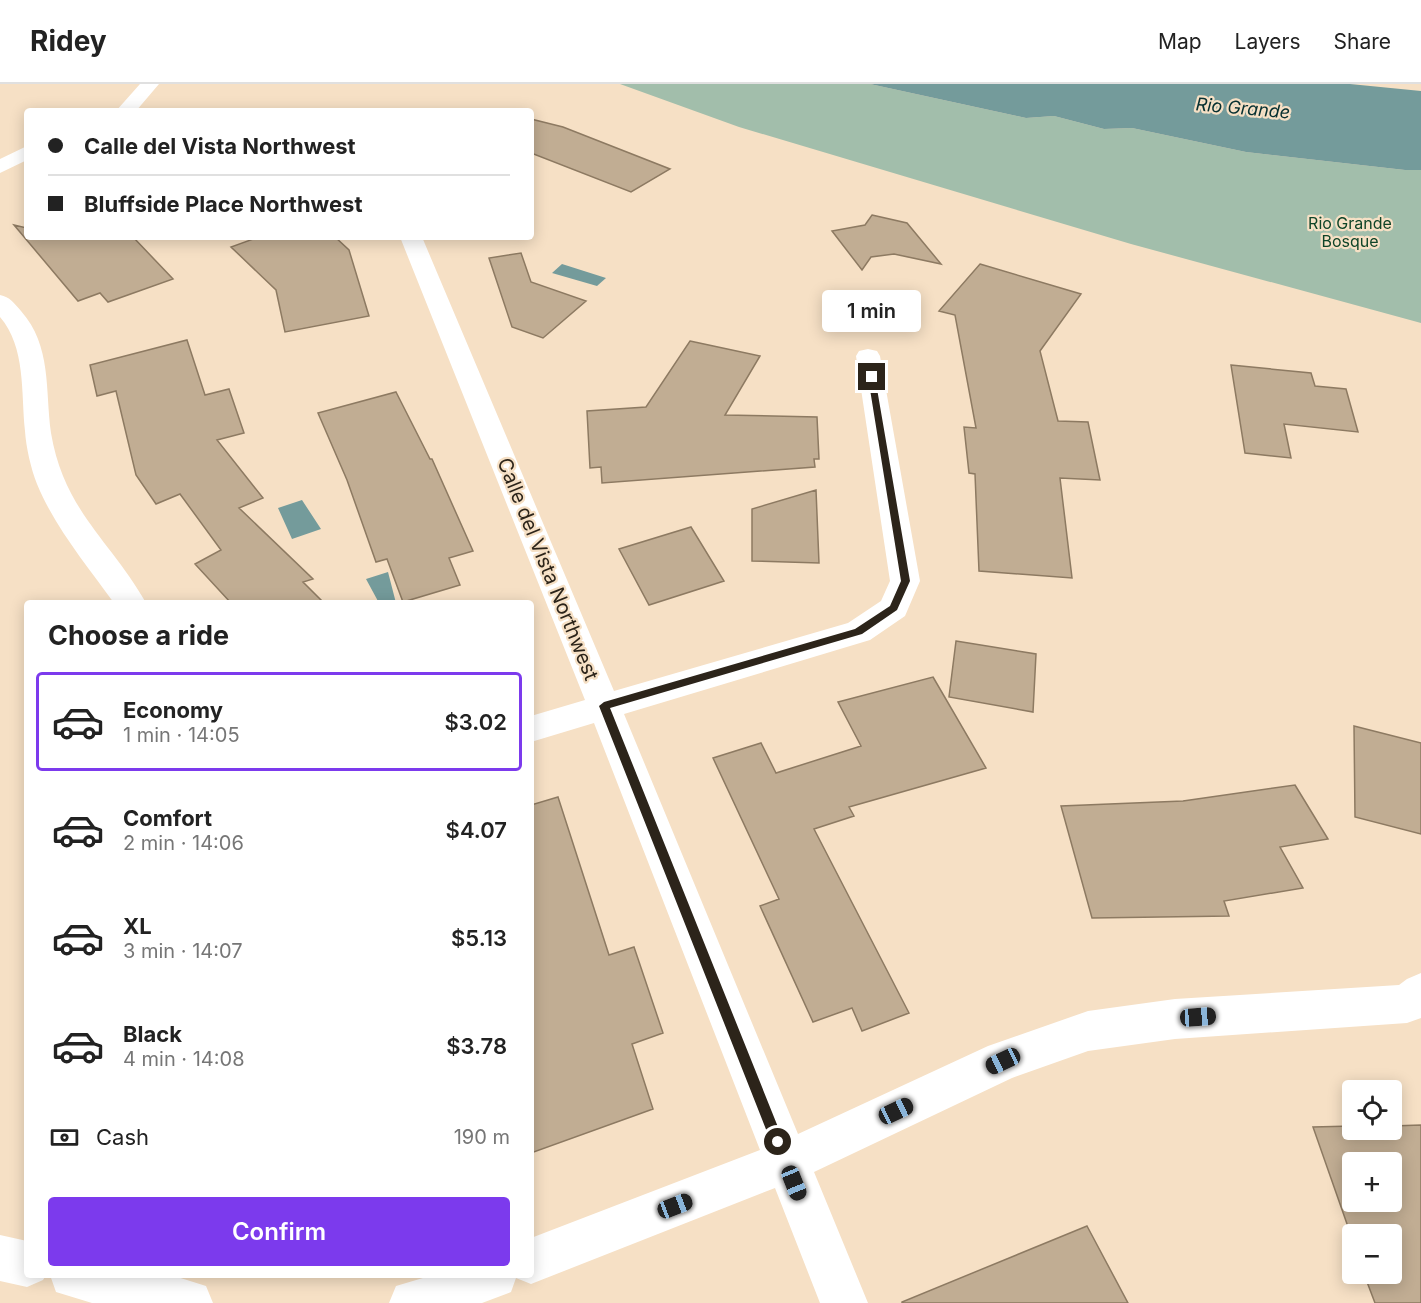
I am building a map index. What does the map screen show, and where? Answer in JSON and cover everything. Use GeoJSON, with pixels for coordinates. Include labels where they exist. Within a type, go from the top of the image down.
{"type":"FeatureCollection","features":[{"type":"Feature","properties":{"kind":"street"},"geometry":{"type":"LineString","coordinates":[[129,108],[150,84]]}},
{"type":"Feature","properties":{"kind":"street"},"geometry":{"type":"LineString","coordinates":[[0,167],[24,154]]}},
{"type":"Feature","properties":{"kind":"street","name":"Calle del Vista Northwest"},"geometry":{"type":"LineString","coordinates":[[412,240],[604,706],[844,1303]]}},
{"type":"Feature","properties":{"kind":"street"},"geometry":{"type":"LineString","coordinates":[[0,302],[21,326],[35,374],[38,433],[51,484],[76,528],[129,600]]}},
{"type":"Feature","properties":{"kind":"street"},"geometry":{"type":"LineString","coordinates":[[534,728],[859,632],[894,608],[906,581],[868,356]]}},
{"type":"Feature","properties":{"kind":"street"},"geometry":{"type":"LineString","coordinates":[[534,1260],[786,1162],[1003,1061],[1088,1031],[1175,1018],[1407,1004],[1421,992]]}},
{"type":"Feature","properties":{"kind":"street"},"geometry":{"type":"LineString","coordinates":[[0,1258],[24,1263]]}},
{"type":"Feature","properties":{"kind":"street"},"geometry":{"type":"LineString","coordinates":[[85,1278],[189,1303]]}},
{"type":"Feature","properties":{"kind":"street"},"geometry":{"type":"LineString","coordinates":[[413,1303],[426,1301],[486,1278]]}},
{"type":"Feature","properties":{"kind":"green space","name":"Rio Grande Bosque"},"geometry":{"type":"Polygon","coordinates":[[[620,84],[870,84],[1026,118],[1054,116],[1104,129],[1132,128],[1246,152],[1421,170],[1421,323],[1131,244],[739,127],[620,84]]]}},
{"type":"Feature","properties":{"kind":"water","name":"Rio Grande"},"geometry":{"type":"Polygon","coordinates":[[[870,84],[1350,84],[1421,91],[1421,170],[1246,152],[1132,128],[1104,129],[1054,116],[1026,118],[870,84]]]}},
{"type":"Feature","properties":{"kind":"water"},"geometry":{"type":"Polygon","coordinates":[[[562,264],[606,278],[597,286],[552,273],[562,264]]]}},
{"type":"Feature","properties":{"kind":"water"},"geometry":{"type":"Polygon","coordinates":[[[302,500],[321,529],[292,539],[278,508],[302,500]]]}},
{"type":"Feature","properties":{"kind":"water"},"geometry":{"type":"Polygon","coordinates":[[[388,572],[395,600],[377,600],[366,579],[388,572]]]}},
{"type":"Feature","properties":{"kind":"building"},"geometry":{"type":"Polygon","coordinates":[[[534,120],[563,127],[670,169],[631,192],[534,154],[534,120]]]}},
{"type":"Feature","properties":{"kind":"building"},"geometry":{"type":"Polygon","coordinates":[[[872,215],[907,223],[941,264],[894,254],[871,257],[862,270],[832,231],[865,225],[872,215]]]}},
{"type":"Feature","properties":{"kind":"building"},"geometry":{"type":"Polygon","coordinates":[[[14,225],[24,227],[24,237],[14,225]]]}},
{"type":"Feature","properties":{"kind":"building"},"geometry":{"type":"Polygon","coordinates":[[[27,240],[136,240],[173,279],[108,302],[100,293],[78,301],[27,240]]]}},
{"type":"Feature","properties":{"kind":"building"},"geometry":{"type":"Polygon","coordinates":[[[251,240],[338,240],[349,250],[369,316],[285,332],[276,290],[231,247],[251,240]]]}},
{"type":"Feature","properties":{"kind":"building"},"geometry":{"type":"Polygon","coordinates":[[[521,253],[531,282],[586,301],[543,338],[512,327],[489,258],[521,253]]]}},
{"type":"Feature","properties":{"kind":"building"},"geometry":{"type":"Polygon","coordinates":[[[980,264],[1081,294],[1040,351],[1058,421],[1088,422],[1100,480],[1060,478],[1072,578],[979,571],[975,474],[969,473],[964,427],[976,428],[955,315],[939,311],[980,264]]]}},
{"type":"Feature","properties":{"kind":"building"},"geometry":{"type":"Polygon","coordinates":[[[187,340],[205,395],[229,389],[244,433],[217,440],[263,498],[239,508],[313,579],[303,582],[321,600],[228,600],[195,564],[221,550],[180,494],[156,504],[136,475],[116,391],[97,396],[90,365],[187,340]]]}},
{"type":"Feature","properties":{"kind":"building"},"geometry":{"type":"Polygon","coordinates":[[[690,341],[760,356],[725,415],[817,417],[819,459],[814,459],[815,467],[602,483],[601,467],[590,468],[587,411],[646,407],[690,341]]]}},
{"type":"Feature","properties":{"kind":"building"},"geometry":{"type":"Polygon","coordinates":[[[1231,365],[1311,373],[1315,386],[1346,389],[1358,432],[1284,424],[1291,458],[1245,453],[1231,365]]]}},
{"type":"Feature","properties":{"kind":"building"},"geometry":{"type":"Polygon","coordinates":[[[396,392],[432,459],[473,551],[449,558],[460,585],[410,600],[402,600],[387,559],[376,562],[347,480],[318,413],[396,392]]]}},
{"type":"Feature","properties":{"kind":"building"},"geometry":{"type":"Polygon","coordinates":[[[816,490],[819,563],[752,561],[752,509],[816,490]]]}},
{"type":"Feature","properties":{"kind":"building"},"geometry":{"type":"Polygon","coordinates":[[[691,527],[724,581],[649,605],[619,549],[691,527]]]}},
{"type":"Feature","properties":{"kind":"building"},"geometry":{"type":"Polygon","coordinates":[[[956,641],[1036,654],[1033,712],[949,697],[956,641]]]}},
{"type":"Feature","properties":{"kind":"building"},"geometry":{"type":"Polygon","coordinates":[[[933,677],[986,768],[849,807],[854,816],[814,829],[909,1013],[862,1031],[852,1008],[813,1022],[760,906],[779,899],[713,758],[761,743],[776,773],[861,746],[838,702],[933,677]]]}},
{"type":"Feature","properties":{"kind":"building"},"geometry":{"type":"Polygon","coordinates":[[[1354,726],[1421,743],[1421,834],[1355,817],[1354,726]]]}},
{"type":"Feature","properties":{"kind":"building"},"geometry":{"type":"Polygon","coordinates":[[[1295,785],[1328,839],[1280,847],[1303,888],[1224,901],[1229,916],[1092,918],[1061,806],[1183,801],[1295,785]]]}},
{"type":"Feature","properties":{"kind":"building"},"geometry":{"type":"Polygon","coordinates":[[[558,797],[609,955],[634,947],[663,1033],[632,1044],[653,1109],[534,1152],[534,804],[558,797]]]}},
{"type":"Feature","properties":{"kind":"building"},"geometry":{"type":"Polygon","coordinates":[[[1421,1125],[1421,1303],[1375,1303],[1368,1284],[1402,1284],[1402,1224],[1347,1224],[1343,1212],[1402,1212],[1402,1152],[1342,1152],[1342,1210],[1313,1127],[1342,1126],[1342,1140],[1402,1140],[1402,1126],[1421,1125]]]}},
{"type":"Feature","properties":{"kind":"building"},"geometry":{"type":"Polygon","coordinates":[[[1087,1226],[1128,1303],[902,1303],[902,1302],[1087,1226]]]}},
{"type":"Feature","properties":{"kind":"route"},"geometry":{"type":"LineString","coordinates":[[778,1142],[604,706],[859,632],[894,608],[906,581],[872,377]]}}]}
